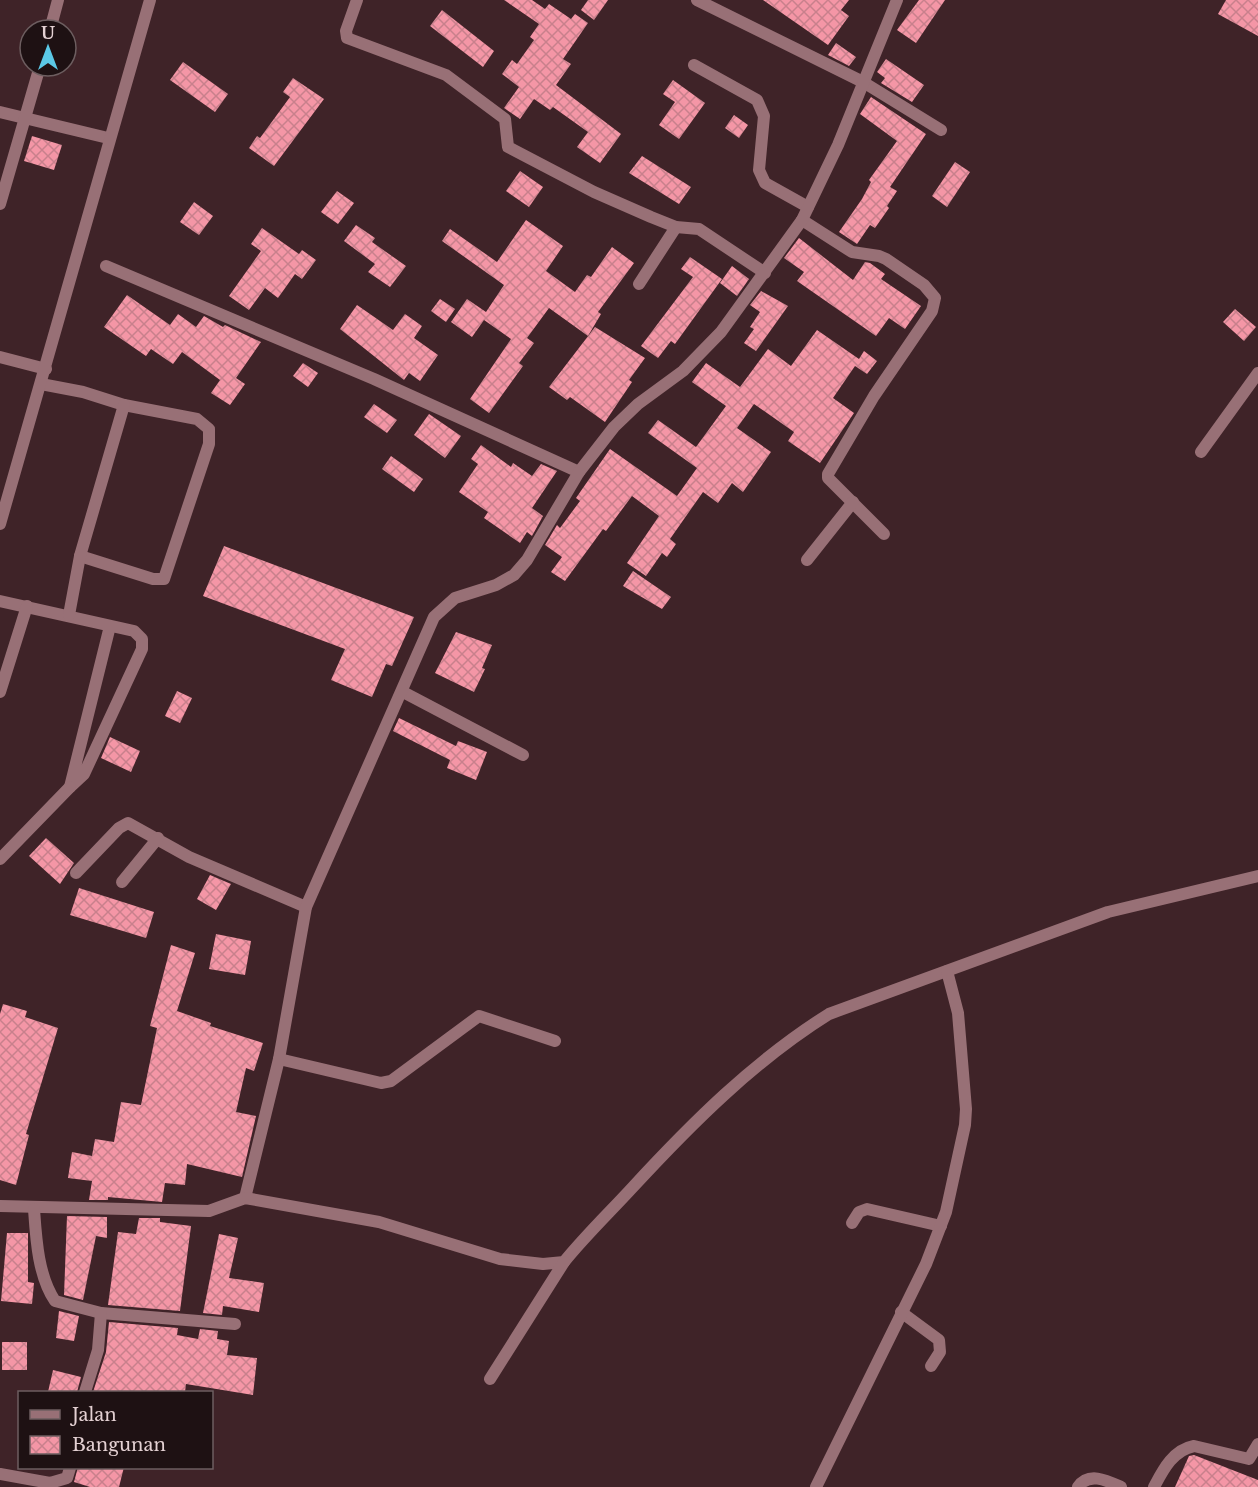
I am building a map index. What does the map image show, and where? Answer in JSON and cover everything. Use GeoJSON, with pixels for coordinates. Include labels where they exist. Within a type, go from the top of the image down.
{"type":"FeatureCollection","features":[{"type":"Feature","properties":{"kind":"street"},"geometry":{"type":"LineString","coordinates":[[53,18],[58,0]]}},
{"type":"Feature","properties":{"kind":"street"},"geometry":{"type":"LineString","coordinates":[[0,524],[46,369],[108,138],[150,0]]}},
{"type":"Feature","properties":{"kind":"street"},"geometry":{"type":"LineString","coordinates":[[357,0],[346,31],[347,38],[446,75],[505,119],[508,147],[594,192],[676,227],[699,229],[765,273]]}},
{"type":"Feature","properties":{"kind":"street"},"geometry":{"type":"LineString","coordinates":[[697,0],[863,82],[941,130]]}},
{"type":"Feature","properties":{"kind":"street"},"geometry":{"type":"LineString","coordinates":[[245,1198],[279,1059],[306,907],[403,692],[434,617],[455,598],[496,585],[514,575],[527,560],[579,471],[624,416],[683,371],[721,332],[802,220],[838,145],[897,0]]}},
{"type":"Feature","properties":{"kind":"street"},"geometry":{"type":"LineString","coordinates":[[694,65],[757,100],[764,116],[759,170],[765,183],[808,207]]}},
{"type":"Feature","properties":{"kind":"street"},"geometry":{"type":"LineString","coordinates":[[0,204],[37,78]]}},
{"type":"Feature","properties":{"kind":"street"},"geometry":{"type":"LineString","coordinates":[[0,112],[108,138]]}},
{"type":"Feature","properties":{"kind":"street"},"geometry":{"type":"LineString","coordinates":[[802,220],[852,252],[879,255],[886,259],[924,285],[935,298],[932,311],[829,469],[828,478],[884,534]]}},
{"type":"Feature","properties":{"kind":"street"},"geometry":{"type":"LineString","coordinates":[[639,284],[676,227]]}},
{"type":"Feature","properties":{"kind":"street"},"geometry":{"type":"LineString","coordinates":[[106,266],[374,379],[579,471]]}},
{"type":"Feature","properties":{"kind":"street"},"geometry":{"type":"LineString","coordinates":[[0,357],[46,369]]}},
{"type":"Feature","properties":{"kind":"street"},"geometry":{"type":"LineString","coordinates":[[1201,453],[1258,372]]}},
{"type":"Feature","properties":{"kind":"street"},"geometry":{"type":"LineString","coordinates":[[41,384],[83,392],[124,405],[196,419],[209,429],[209,444],[164,579],[153,579],[80,556]]}},
{"type":"Feature","properties":{"kind":"street"},"geometry":{"type":"LineString","coordinates":[[69,615],[80,556],[124,405]]}},
{"type":"Feature","properties":{"kind":"street"},"geometry":{"type":"LineString","coordinates":[[807,560],[853,502]]}},
{"type":"Feature","properties":{"kind":"street"},"geometry":{"type":"LineString","coordinates":[[0,601],[69,615],[139,634],[143,642],[142,649],[84,774],[0,859]]}},
{"type":"Feature","properties":{"kind":"street"},"geometry":{"type":"LineString","coordinates":[[0,692],[27,606]]}},
{"type":"Feature","properties":{"kind":"street"},"geometry":{"type":"LineString","coordinates":[[70,787],[110,626]]}},
{"type":"Feature","properties":{"kind":"street"},"geometry":{"type":"LineString","coordinates":[[403,692],[523,755]]}},
{"type":"Feature","properties":{"kind":"street"},"geometry":{"type":"LineString","coordinates":[[76,873],[125,824],[137,826],[189,857],[306,907]]}},
{"type":"Feature","properties":{"kind":"street"},"geometry":{"type":"LineString","coordinates":[[122,882],[158,838]]}},
{"type":"Feature","properties":{"kind":"street"},"geometry":{"type":"LineString","coordinates":[[490,1379],[564,1262],[593,1226],[714,1102],[791,1038],[829,1014],[1108,912],[1258,876]]}},
{"type":"Feature","properties":{"kind":"street"},"geometry":{"type":"LineString","coordinates":[[816,1487],[926,1264],[941,1226],[965,1125],[958,1013],[947,971]]}},
{"type":"Feature","properties":{"kind":"street"},"geometry":{"type":"LineString","coordinates":[[279,1059],[381,1083],[391,1081],[479,1016],[555,1041]]}},
{"type":"Feature","properties":{"kind":"street"},"geometry":{"type":"LineString","coordinates":[[0,1206],[34,1209],[209,1211],[245,1198],[379,1222],[500,1259],[535,1264],[564,1262]]}},
{"type":"Feature","properties":{"kind":"street"},"geometry":{"type":"LineString","coordinates":[[34,1209],[38,1248],[51,1296],[55,1301],[101,1313],[235,1324]]}},
{"type":"Feature","properties":{"kind":"street"},"geometry":{"type":"LineString","coordinates":[[852,1223],[859,1212],[867,1209],[941,1226]]}},
{"type":"Feature","properties":{"kind":"street"},"geometry":{"type":"LineString","coordinates":[[901,1312],[939,1340],[940,1352],[931,1366]]}},
{"type":"Feature","properties":{"kind":"street"},"geometry":{"type":"LineString","coordinates":[[85,1391],[98,1350],[101,1313]]}},
{"type":"Feature","properties":{"kind":"street"},"geometry":{"type":"LineString","coordinates":[[1154,1487],[1167,1464],[1185,1448],[1201,1448],[1249,1459],[1258,1444]]}},
{"type":"Feature","properties":{"kind":"street"},"geometry":{"type":"LineString","coordinates":[[0,1474],[50,1483],[67,1478],[69,1469]]}},
{"type":"Feature","properties":{"kind":"street"},"geometry":{"type":"LineString","coordinates":[[1078,1487],[1083,1481],[1093,1478],[1105,1479],[1121,1487]]}},
{"type":"Feature","properties":{"kind":"building"},"geometry":{"type":"Polygon","coordinates":[[[504,0],[532,0],[545,9],[549,4],[571,19],[575,14],[588,23],[563,59],[571,64],[556,85],[621,134],[600,163],[577,147],[588,132],[553,107],[550,110],[534,99],[520,119],[504,108],[519,87],[502,74],[512,60],[517,64],[534,40],[530,37],[539,24],[504,0]]]}},
{"type":"Feature","properties":{"kind":"building"},"geometry":{"type":"Polygon","coordinates":[[[588,0],[608,0],[594,20],[581,10],[588,0]]]}},
{"type":"Feature","properties":{"kind":"building"},"geometry":{"type":"Polygon","coordinates":[[[763,0],[849,0],[841,10],[849,16],[828,45],[763,0]]]}},
{"type":"Feature","properties":{"kind":"building"},"geometry":{"type":"Polygon","coordinates":[[[919,0],[945,0],[916,43],[897,30],[919,0]]]}},
{"type":"Feature","properties":{"kind":"building"},"geometry":{"type":"Polygon","coordinates":[[[1226,0],[1258,0],[1258,36],[1218,14],[1226,0]]]}},
{"type":"Feature","properties":{"kind":"building"},"geometry":{"type":"Polygon","coordinates":[[[442,10],[494,51],[483,67],[430,26],[442,10]]]}},
{"type":"Feature","properties":{"kind":"building"},"geometry":{"type":"Polygon","coordinates":[[[836,43],[856,57],[849,66],[828,55],[836,43]]]}},
{"type":"Feature","properties":{"kind":"building"},"geometry":{"type":"Polygon","coordinates":[[[886,59],[924,85],[912,102],[881,83],[885,78],[877,72],[886,59]]]}},
{"type":"Feature","properties":{"kind":"building"},"geometry":{"type":"Polygon","coordinates":[[[183,62],[228,94],[215,112],[170,80],[183,62]]]}},
{"type":"Feature","properties":{"kind":"building"},"geometry":{"type":"Polygon","coordinates":[[[293,78],[324,99],[274,166],[249,148],[257,136],[260,138],[290,97],[283,92],[293,78]]]}},
{"type":"Feature","properties":{"kind":"building"},"geometry":{"type":"Polygon","coordinates":[[[673,80],[705,103],[679,139],[659,125],[675,102],[663,94],[673,80]]]}},
{"type":"Feature","properties":{"kind":"building"},"geometry":{"type":"Polygon","coordinates":[[[871,97],[926,134],[890,187],[897,191],[887,206],[889,208],[875,228],[870,225],[857,244],[839,232],[862,199],[871,182],[869,180],[897,141],[860,114],[871,97]]]}},
{"type":"Feature","properties":{"kind":"building"},"geometry":{"type":"Polygon","coordinates":[[[734,115],[748,125],[739,138],[725,128],[734,115]]]}},
{"type":"Feature","properties":{"kind":"building"},"geometry":{"type":"Polygon","coordinates":[[[32,136],[62,145],[54,170],[24,161],[32,136]]]}},
{"type":"Feature","properties":{"kind":"building"},"geometry":{"type":"Polygon","coordinates":[[[642,156],[691,187],[679,204],[629,173],[642,156]]]}},
{"type":"Feature","properties":{"kind":"building"},"geometry":{"type":"Polygon","coordinates":[[[955,162],[970,172],[947,207],[932,196],[955,162]]]}},
{"type":"Feature","properties":{"kind":"building"},"geometry":{"type":"Polygon","coordinates":[[[520,171],[543,187],[529,207],[506,191],[520,171]]]}},
{"type":"Feature","properties":{"kind":"building"},"geometry":{"type":"Polygon","coordinates":[[[337,191],[354,203],[338,224],[321,212],[337,191]]]}},
{"type":"Feature","properties":{"kind":"building"},"geometry":{"type":"Polygon","coordinates":[[[194,202],[213,216],[199,235],[180,222],[194,202]]]}},
{"type":"Feature","properties":{"kind":"building"},"geometry":{"type":"Polygon","coordinates":[[[526,220],[563,246],[546,271],[575,292],[587,275],[591,277],[612,247],[634,263],[598,312],[601,314],[588,336],[549,308],[527,338],[534,343],[519,363],[523,366],[489,413],[470,399],[511,339],[484,320],[472,337],[451,322],[467,299],[486,312],[504,285],[442,241],[450,229],[497,262],[526,220]]]}},
{"type":"Feature","properties":{"kind":"building"},"geometry":{"type":"Polygon","coordinates":[[[356,225],[375,238],[372,242],[406,266],[390,287],[368,272],[375,264],[344,241],[356,225]]]}},
{"type":"Feature","properties":{"kind":"building"},"geometry":{"type":"Polygon","coordinates":[[[262,228],[299,254],[302,250],[316,260],[302,279],[295,274],[278,298],[265,288],[249,310],[229,296],[261,251],[251,244],[262,228]]]}},
{"type":"Feature","properties":{"kind":"building"},"geometry":{"type":"Polygon","coordinates":[[[799,238],[853,280],[865,262],[885,274],[881,279],[921,306],[905,329],[889,318],[876,336],[797,281],[804,272],[784,258],[799,238]]]}},
{"type":"Feature","properties":{"kind":"building"},"geometry":{"type":"Polygon","coordinates":[[[690,257],[722,279],[675,344],[671,341],[658,358],[641,346],[693,277],[681,269],[690,257]]]}},
{"type":"Feature","properties":{"kind":"building"},"geometry":{"type":"Polygon","coordinates":[[[732,266],[749,279],[737,296],[720,283],[732,266]]]}},
{"type":"Feature","properties":{"kind":"building"},"geometry":{"type":"Polygon","coordinates":[[[761,291],[788,306],[756,351],[744,343],[754,329],[750,327],[760,312],[750,305],[761,291]]]}},
{"type":"Feature","properties":{"kind":"building"},"geometry":{"type":"Polygon","coordinates":[[[127,295],[170,325],[178,314],[196,327],[204,316],[223,327],[225,325],[261,342],[236,378],[245,384],[230,405],[211,393],[220,380],[182,352],[173,364],[151,349],[146,356],[104,327],[127,295]]]}},
{"type":"Feature","properties":{"kind":"building"},"geometry":{"type":"Polygon","coordinates":[[[440,299],[455,309],[446,322],[431,311],[440,299]]]}},
{"type":"Feature","properties":{"kind":"building"},"geometry":{"type":"Polygon","coordinates":[[[357,305],[393,330],[405,314],[422,326],[414,338],[438,355],[420,381],[409,373],[404,380],[340,329],[357,305]]]}},
{"type":"Feature","properties":{"kind":"building"},"geometry":{"type":"Polygon","coordinates":[[[1235,309],[1256,327],[1244,341],[1223,322],[1235,309]]]}},
{"type":"Feature","properties":{"kind":"building"},"geometry":{"type":"Polygon","coordinates":[[[595,327],[645,358],[629,380],[632,382],[605,422],[570,397],[567,400],[549,387],[595,327]]]}},
{"type":"Feature","properties":{"kind":"building"},"geometry":{"type":"Polygon","coordinates":[[[817,330],[859,359],[864,351],[877,361],[867,374],[855,366],[833,398],[854,413],[820,463],[788,441],[794,432],[754,404],[737,428],[771,452],[743,492],[732,483],[718,503],[703,492],[670,539],[676,544],[667,557],[662,553],[646,576],[627,563],[659,516],[632,496],[606,531],[603,529],[565,581],[551,572],[562,557],[545,545],[557,525],[560,528],[580,501],[576,498],[610,449],[677,496],[697,468],[648,433],[658,420],[696,447],[726,406],[692,382],[706,363],[740,387],[768,349],[791,366],[817,330]]]}},
{"type":"Feature","properties":{"kind":"building"},"geometry":{"type":"Polygon","coordinates":[[[303,363],[318,373],[308,387],[293,376],[303,363]]]}},
{"type":"Feature","properties":{"kind":"building"},"geometry":{"type":"Polygon","coordinates":[[[374,404],[397,420],[387,433],[364,417],[374,404]]]}},
{"type":"Feature","properties":{"kind":"building"},"geometry":{"type":"Polygon","coordinates":[[[429,414],[461,436],[445,458],[414,435],[429,414]]]}},
{"type":"Feature","properties":{"kind":"building"},"geometry":{"type":"Polygon","coordinates":[[[481,445],[511,467],[513,463],[532,476],[541,464],[557,471],[532,508],[543,516],[532,536],[527,532],[520,543],[484,518],[488,512],[459,492],[478,464],[471,459],[481,445]]]}},
{"type":"Feature","properties":{"kind":"building"},"geometry":{"type":"Polygon","coordinates":[[[391,456],[423,479],[414,492],[382,469],[391,456]]]}},
{"type":"Feature","properties":{"kind":"building"},"geometry":{"type":"Polygon","coordinates":[[[224,546],[414,617],[392,666],[386,664],[372,697],[331,680],[345,649],[203,596],[224,546]]]}},
{"type":"Feature","properties":{"kind":"building"},"geometry":{"type":"Polygon","coordinates":[[[633,571],[671,597],[662,609],[623,586],[633,571]]]}},
{"type":"Feature","properties":{"kind":"building"},"geometry":{"type":"Polygon","coordinates":[[[456,632],[492,645],[482,668],[485,669],[474,692],[435,673],[456,632]]]}},
{"type":"Feature","properties":{"kind":"building"},"geometry":{"type":"Polygon","coordinates":[[[177,691],[192,698],[180,723],[165,716],[177,691]]]}},
{"type":"Feature","properties":{"kind":"building"},"geometry":{"type":"Polygon","coordinates":[[[399,718],[456,746],[458,741],[487,752],[476,780],[447,768],[450,760],[393,731],[399,718]]]}},
{"type":"Feature","properties":{"kind":"building"},"geometry":{"type":"Polygon","coordinates":[[[110,737],[140,751],[131,772],[101,758],[110,737]]]}},
{"type":"Feature","properties":{"kind":"building"},"geometry":{"type":"Polygon","coordinates":[[[46,838],[74,863],[60,884],[29,856],[46,838]]]}},
{"type":"Feature","properties":{"kind":"building"},"geometry":{"type":"Polygon","coordinates":[[[210,875],[231,884],[216,910],[197,899],[210,875]]]}},
{"type":"Feature","properties":{"kind":"building"},"geometry":{"type":"Polygon","coordinates":[[[79,888],[154,912],[146,938],[70,915],[79,888]]]}},
{"type":"Feature","properties":{"kind":"building"},"geometry":{"type":"Polygon","coordinates":[[[216,934],[251,941],[245,975],[209,969],[216,934]]]}},
{"type":"Feature","properties":{"kind":"building"},"geometry":{"type":"Polygon","coordinates":[[[171,945],[195,953],[177,1011],[211,1023],[210,1026],[263,1043],[254,1071],[246,1068],[236,1112],[256,1116],[242,1177],[187,1164],[185,1185],[165,1183],[162,1202],[108,1197],[108,1200],[89,1200],[92,1181],[68,1178],[72,1152],[92,1156],[95,1139],[114,1142],[121,1102],[141,1105],[157,1028],[150,1026],[171,945]]]}},
{"type":"Feature","properties":{"kind":"building"},"geometry":{"type":"Polygon","coordinates":[[[3,1004],[27,1011],[25,1017],[58,1028],[26,1134],[29,1135],[16,1185],[0,1180],[0,1014],[3,1004]]]}},
{"type":"Feature","properties":{"kind":"building"},"geometry":{"type":"Polygon","coordinates":[[[67,1216],[107,1217],[107,1238],[96,1236],[83,1300],[64,1295],[67,1216]]]}},
{"type":"Feature","properties":{"kind":"building"},"geometry":{"type":"Polygon","coordinates":[[[139,1218],[160,1218],[160,1222],[191,1226],[180,1311],[108,1305],[118,1232],[136,1234],[139,1218]]]}},
{"type":"Feature","properties":{"kind":"building"},"geometry":{"type":"Polygon","coordinates":[[[7,1233],[28,1233],[28,1282],[34,1283],[32,1304],[1,1301],[7,1233]]]}},
{"type":"Feature","properties":{"kind":"building"},"geometry":{"type":"Polygon","coordinates":[[[219,1234],[238,1238],[229,1278],[264,1283],[259,1312],[223,1306],[222,1315],[203,1313],[219,1234]]]}},
{"type":"Feature","properties":{"kind":"building"},"geometry":{"type":"Polygon","coordinates":[[[59,1311],[79,1316],[74,1341],[56,1338],[59,1311]]]}},
{"type":"Feature","properties":{"kind":"building"},"geometry":{"type":"Polygon","coordinates":[[[109,1322],[178,1328],[177,1335],[198,1339],[200,1329],[218,1331],[217,1339],[229,1341],[227,1355],[257,1358],[253,1395],[186,1384],[185,1391],[93,1391],[106,1352],[109,1322]]]}},
{"type":"Feature","properties":{"kind":"building"},"geometry":{"type":"Polygon","coordinates":[[[2,1342],[27,1342],[27,1370],[2,1370],[2,1342]]]}},
{"type":"Feature","properties":{"kind":"building"},"geometry":{"type":"Polygon","coordinates":[[[53,1370],[81,1377],[77,1391],[48,1391],[53,1370]]]}},
{"type":"Feature","properties":{"kind":"building"},"geometry":{"type":"Polygon","coordinates":[[[1194,1455],[1258,1480],[1258,1487],[1175,1487],[1189,1456],[1194,1455]]]}},
{"type":"Feature","properties":{"kind":"building"},"geometry":{"type":"Polygon","coordinates":[[[77,1469],[124,1469],[119,1487],[90,1487],[74,1482],[77,1469]]]}}]}
